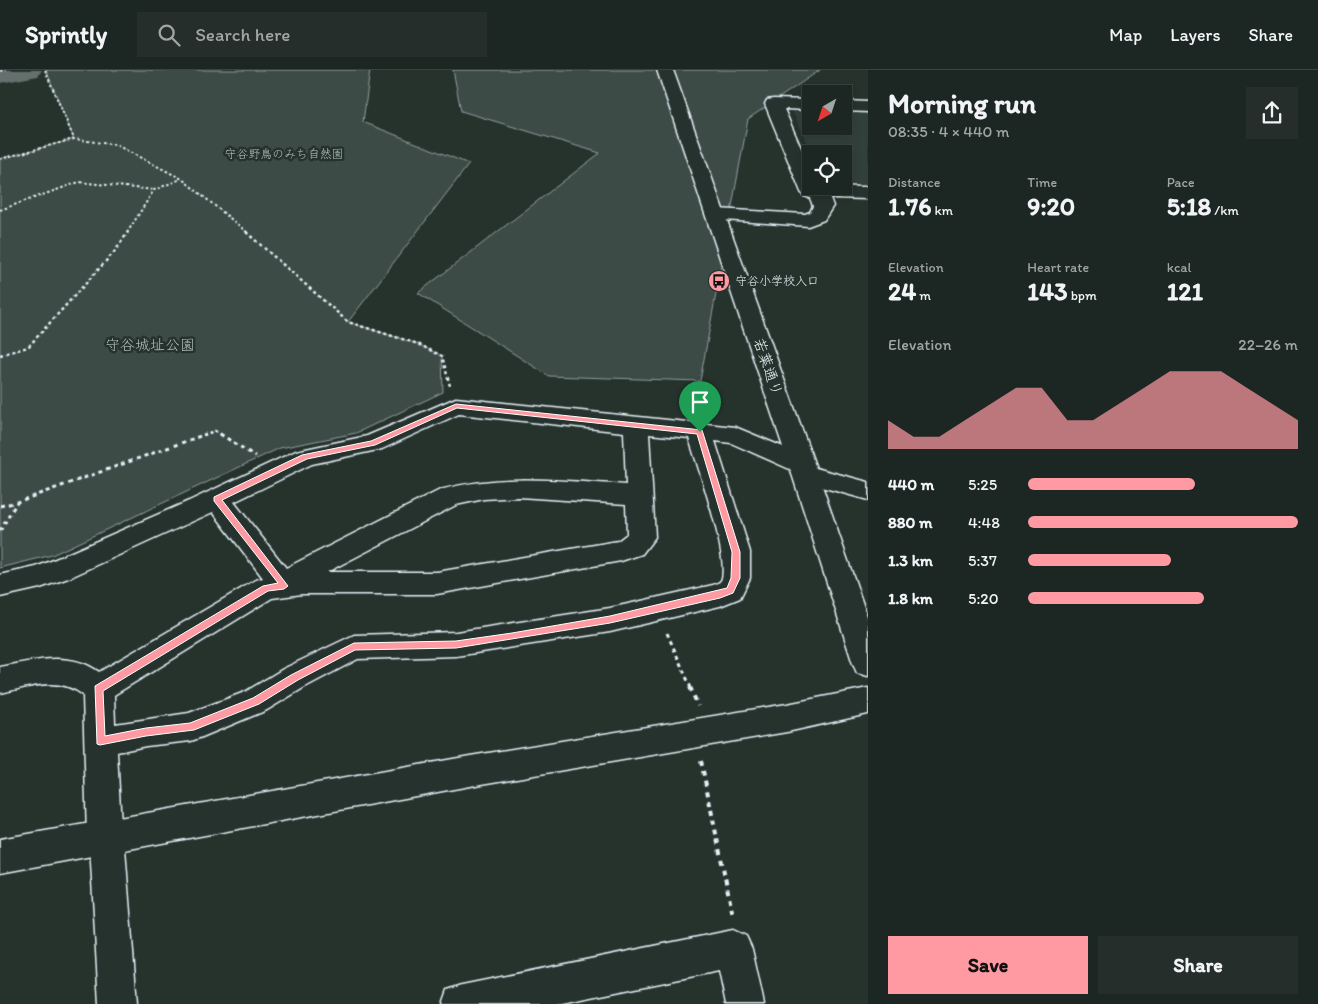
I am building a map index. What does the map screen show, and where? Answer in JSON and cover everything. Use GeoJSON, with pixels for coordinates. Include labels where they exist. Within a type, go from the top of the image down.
{"type":"FeatureCollection","features":[{"type":"Feature","properties":{"kind":"street","name":"若葉通り"},"geometry":{"type":"LineString","coordinates":[[665,70],[803,469],[868,664]]}},
{"type":"Feature","properties":{"kind":"street"},"geometry":{"type":"LineString","coordinates":[[802,105],[773,104],[802,171]]}},
{"type":"Feature","properties":{"kind":"street"},"geometry":{"type":"LineString","coordinates":[[852,106],[868,107]]}},
{"type":"Feature","properties":{"kind":"street"},"geometry":{"type":"LineString","coordinates":[[852,193],[868,193]]}},
{"type":"Feature","properties":{"kind":"street"},"geometry":{"type":"LineString","coordinates":[[716,215],[808,220],[817,216],[824,206],[819,195]]}},
{"type":"Feature","properties":{"kind":"street"},"geometry":{"type":"LineString","coordinates":[[0,586],[40,577],[61,569],[217,499],[277,469],[318,453],[357,448],[373,443],[456,406],[735,435],[803,469],[868,491]]}},
{"type":"Feature","properties":{"kind":"street"},"geometry":{"type":"LineString","coordinates":[[98,689],[266,588],[283,584],[310,583],[436,583],[621,551],[632,547],[641,537],[636,425]]}},
{"type":"Feature","properties":{"kind":"street"},"geometry":{"type":"LineString","coordinates":[[100,741],[146,732],[191,728],[256,701],[294,678],[354,647],[456,644],[610,620],[720,595],[730,590],[736,578],[736,552],[700,432]]}},
{"type":"Feature","properties":{"kind":"street"},"geometry":{"type":"LineString","coordinates":[[283,584],[449,497],[484,490],[519,488],[639,495]]}},
{"type":"Feature","properties":{"kind":"street"},"geometry":{"type":"LineString","coordinates":[[217,499],[283,584]]}},
{"type":"Feature","properties":{"kind":"street"},"geometry":{"type":"LineString","coordinates":[[0,680],[53,670],[80,675],[98,689],[118,1004]]}},
{"type":"Feature","properties":{"kind":"street"},"geometry":{"type":"LineString","coordinates":[[0,856],[470,771],[787,718],[868,701]]}},
{"type":"Feature","properties":{"kind":"street"},"geometry":{"type":"LineString","coordinates":[[462,1004],[733,949],[745,1004]]}},
{"type":"Feature","properties":{"kind":"path"},"geometry":{"type":"LineString","coordinates":[[0,71],[6,70]]}},
{"type":"Feature","properties":{"kind":"path"},"geometry":{"type":"LineString","coordinates":[[45,70],[74,139]]}},
{"type":"Feature","properties":{"kind":"path"},"geometry":{"type":"LineString","coordinates":[[0,159],[74,139],[116,145],[182,179],[264,246],[348,322],[418,344],[442,356],[456,406]]}},
{"type":"Feature","properties":{"kind":"path"},"geometry":{"type":"LineString","coordinates":[[0,210],[79,182],[154,190],[182,179]]}},
{"type":"Feature","properties":{"kind":"path"},"geometry":{"type":"LineString","coordinates":[[0,355],[28,347],[116,250],[154,190]]}},
{"type":"Feature","properties":{"kind":"path"},"geometry":{"type":"LineString","coordinates":[[0,506],[17,502],[215,431],[277,469]]}},
{"type":"Feature","properties":{"kind":"path"},"geometry":{"type":"LineString","coordinates":[[0,531],[17,502]]}},
{"type":"Feature","properties":{"kind":"path"},"geometry":{"type":"LineString","coordinates":[[657,610],[698,706]]}},
{"type":"Feature","properties":{"kind":"path"},"geometry":{"type":"LineString","coordinates":[[700,755],[736,931],[733,949]]}},
{"type":"Feature","properties":{"kind":"shaded area"},"geometry":{"type":"Polygon","coordinates":[[[791,108],[802,109],[802,132],[791,108]]]}},
{"type":"Feature","properties":{"kind":"shaded area"},"geometry":{"type":"Polygon","coordinates":[[[852,110],[868,111],[868,185],[852,184],[852,145],[808,145],[803,135],[852,135],[852,110]]]}},
{"type":"Feature","properties":{"kind":"green space","name":"守谷城址公園"},"geometry":{"type":"Polygon","coordinates":[[[46,70],[370,70],[363,122],[469,164],[348,322],[418,344],[442,356],[443,392],[356,433],[280,448],[52,555],[0,568],[0,159],[74,139],[46,70]]]}},
{"type":"Feature","properties":{"kind":"green space"},"geometry":{"type":"Polygon","coordinates":[[[453,70],[820,70],[748,119],[700,381],[549,376],[418,293],[600,153],[461,111],[453,70]]]}},
{"type":"Feature","properties":{"kind":"waterway"},"geometry":{"type":"LineString","coordinates":[[0,74],[28,70]]}},
{"type":"Feature","properties":{"kind":"place","name":"守谷小学校入口"},"geometry":{"type":"Point","coordinates":[719,281]}},
{"type":"Feature","properties":{"kind":"route"},"geometry":{"type":"LineString","coordinates":[[456,406],[700,432],[736,552],[736,578],[730,590],[720,595],[610,620],[512,636],[456,644],[354,647],[294,678],[256,701],[191,728],[146,732],[100,741],[98,689],[266,588],[284,586],[217,499],[305,457],[318,453],[357,448],[373,443],[456,406]]}},
{"type":"Feature","properties":{"kind":"park label","name":"守谷野鳥のみち自然園"},"geometry":{"type":"Point","coordinates":[284,154]}}]}
